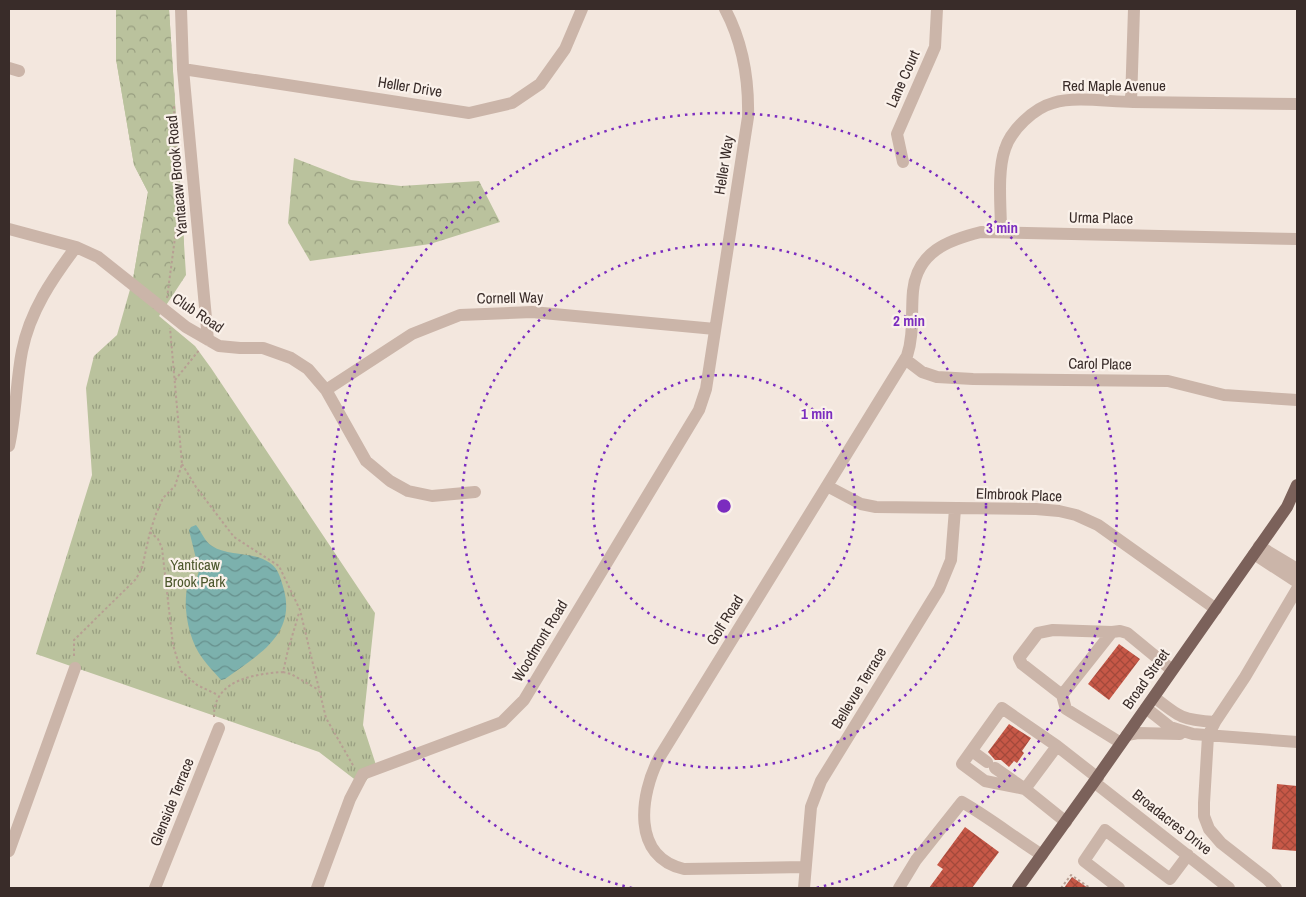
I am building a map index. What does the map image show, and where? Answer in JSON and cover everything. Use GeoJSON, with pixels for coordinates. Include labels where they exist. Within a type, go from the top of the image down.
{"type":"FeatureCollection","features":[{"type":"Feature","properties":{"kind":"main road","name":"Broad Street"},"geometry":{"type":"LineString","coordinates":[[1018,888],[1287,507],[1297,485]]}},
{"type":"Feature","properties":{"kind":"street","name":"Yantacaw Brook Road"},"geometry":{"type":"LineString","coordinates":[[180,9],[183,69],[208,340]]}},
{"type":"Feature","properties":{"kind":"street","name":"Heller Drive"},"geometry":{"type":"LineString","coordinates":[[183,69],[469,113],[512,103],[540,84],[565,48],[582,9]]}},
{"type":"Feature","properties":{"kind":"street","name":"Heller Way"},"geometry":{"type":"LineString","coordinates":[[715,329],[748,110],[744,57],[738,37],[725,9]]}},
{"type":"Feature","properties":{"kind":"street","name":"Lane Court"},"geometry":{"type":"LineString","coordinates":[[903,162],[897,134],[935,47],[937,9]]}},
{"type":"Feature","properties":{"kind":"street"},"geometry":{"type":"LineString","coordinates":[[1131,102],[1134,9]]}},
{"type":"Feature","properties":{"kind":"street","name":"Red Maple Avenue"},"geometry":{"type":"LineString","coordinates":[[1001,232],[1001,168],[1005,148],[1014,132],[1041,108],[1054,102],[1075,100],[1297,104]]}},
{"type":"Feature","properties":{"kind":"street","name":"Club Road"},"geometry":{"type":"LineString","coordinates":[[9,229],[76,247],[98,257],[186,327],[220,346],[263,348],[291,358],[308,369],[326,390],[366,461],[390,481],[408,491],[432,496],[475,492]]}},
{"type":"Feature","properties":{"kind":"street","name":"Urma Place"},"geometry":{"type":"LineString","coordinates":[[918,272],[928,256],[940,246],[960,237],[974,234],[1001,232],[1297,239]]}},
{"type":"Feature","properties":{"kind":"street"},"geometry":{"type":"LineString","coordinates":[[9,446],[22,351],[29,326],[51,280],[76,247]]}},
{"type":"Feature","properties":{"kind":"street","name":"Golf Road"},"geometry":{"type":"LineString","coordinates":[[805,867],[678,868],[661,858],[654,851],[646,833],[644,811],[650,778],[660,758],[905,359],[911,344],[913,289],[918,272]]}},
{"type":"Feature","properties":{"kind":"street","name":"Cornell Way"},"geometry":{"type":"LineString","coordinates":[[326,390],[412,334],[460,315],[532,312],[715,329]]}},
{"type":"Feature","properties":{"kind":"street","name":"Woodmont Road"},"geometry":{"type":"LineString","coordinates":[[360,776],[502,722],[524,700],[699,410],[706,389],[715,329]]}},
{"type":"Feature","properties":{"kind":"street","name":"Carol Place"},"geometry":{"type":"LineString","coordinates":[[905,359],[922,372],[937,377],[1168,381],[1224,394],[1297,400]]}},
{"type":"Feature","properties":{"kind":"street","name":"Elmbrook Place"},"geometry":{"type":"LineString","coordinates":[[827,486],[861,504],[876,507],[1036,509],[1076,515],[1098,525],[1216,609]]}},
{"type":"Feature","properties":{"kind":"street","name":"Bellevue Terrace"},"geometry":{"type":"LineString","coordinates":[[804,888],[811,807],[821,781],[939,590],[951,560],[955,509]]}},
{"type":"Feature","properties":{"kind":"street"},"geometry":{"type":"LineString","coordinates":[[1256,550],[1297,569]]}},
{"type":"Feature","properties":{"kind":"street"},"geometry":{"type":"LineString","coordinates":[[1256,550],[1297,582]]}},
{"type":"Feature","properties":{"kind":"street"},"geometry":{"type":"LineString","coordinates":[[1276,888],[1267,878],[1221,843],[1209,829],[1204,816],[1208,736],[1297,589]]}},
{"type":"Feature","properties":{"kind":"street"},"geometry":{"type":"LineString","coordinates":[[1172,670],[1127,633],[1120,631],[1053,630],[1038,633],[1019,658],[1022,664],[1062,695],[1066,709],[1124,739],[1152,732],[1297,742]]}},
{"type":"Feature","properties":{"kind":"street"},"geometry":{"type":"LineString","coordinates":[[1062,695],[1112,632]]}},
{"type":"Feature","properties":{"kind":"street"},"geometry":{"type":"LineString","coordinates":[[9,851],[74,668]]}},
{"type":"Feature","properties":{"kind":"street"},"geometry":{"type":"LineString","coordinates":[[1154,696],[1180,717],[1196,721],[1215,722]]}},
{"type":"Feature","properties":{"kind":"street","name":"Broadacres Drive"},"geometry":{"type":"LineString","coordinates":[[972,751],[1002,708],[1057,746],[1229,888]]}},
{"type":"Feature","properties":{"kind":"street"},"geometry":{"type":"LineString","coordinates":[[1146,708],[1170,727],[1193,734]]}},
{"type":"Feature","properties":{"kind":"street","name":"Glenside Terrace"},"geometry":{"type":"LineString","coordinates":[[155,888],[219,728]]}},
{"type":"Feature","properties":{"kind":"street"},"geometry":{"type":"LineString","coordinates":[[1025,789],[1057,746]]}},
{"type":"Feature","properties":{"kind":"street"},"geometry":{"type":"LineString","coordinates":[[1025,789],[985,781],[962,764],[972,751],[1025,789],[1066,822]]}},
{"type":"Feature","properties":{"kind":"street"},"geometry":{"type":"LineString","coordinates":[[317,888],[360,776]]}},
{"type":"Feature","properties":{"kind":"street"},"geometry":{"type":"LineString","coordinates":[[898,888],[916,860],[962,802],[1042,855]]}},
{"type":"Feature","properties":{"kind":"street"},"geometry":{"type":"LineString","coordinates":[[1120,888],[1084,861],[1105,830],[1168,885],[1188,855]]}},
{"type":"Feature","properties":{"kind":"path"},"geometry":{"type":"LineString","coordinates":[[74,668],[74,640],[136,579],[142,568],[150,532],[163,498],[175,486],[182,464],[167,299],[178,215],[173,97]]}},
{"type":"Feature","properties":{"kind":"path"},"geometry":{"type":"LineString","coordinates":[[175,380],[208,340]]}},
{"type":"Feature","properties":{"kind":"path"},"geometry":{"type":"LineString","coordinates":[[182,464],[196,487],[234,537],[280,566],[300,610],[326,718],[360,776]]}},
{"type":"Feature","properties":{"kind":"path"},"geometry":{"type":"LineString","coordinates":[[150,532],[158,539],[162,548],[173,645],[181,671],[197,686],[218,695]]}},
{"type":"Feature","properties":{"kind":"path"},"geometry":{"type":"LineString","coordinates":[[283,672],[300,610]]}},
{"type":"Feature","properties":{"kind":"path"},"geometry":{"type":"LineString","coordinates":[[219,728],[215,722],[214,709],[218,695],[235,682],[258,674],[283,672],[299,678],[319,690]]}},
{"type":"Feature","properties":{"kind":"path"},"geometry":{"type":"LineString","coordinates":[[1061,888],[1071,875],[1090,888]]}},
{"type":"Feature","properties":{"kind":"green space","name":"Yanticaw Brook Park"},"geometry":{"type":"Polygon","coordinates":[[[116,9],[169,9],[186,275],[159,316],[195,346],[211,368],[375,613],[363,725],[377,768],[362,785],[319,752],[36,654],[92,475],[86,388],[94,356],[117,335],[133,279],[148,192],[134,165],[116,59],[116,9]]]}},
{"type":"Feature","properties":{"kind":"green space"},"geometry":{"type":"Polygon","coordinates":[[[116,9],[169,9],[184,243],[168,256],[176,280],[166,291],[133,279],[148,192],[134,165],[116,59],[116,9]]]}},
{"type":"Feature","properties":{"kind":"green space"},"geometry":{"type":"Polygon","coordinates":[[[294,158],[351,180],[401,186],[479,181],[500,222],[430,244],[310,261],[288,223],[294,158]]]}},
{"type":"Feature","properties":{"kind":"water"},"geometry":{"type":"Polygon","coordinates":[[[196,525],[207,542],[212,546],[226,552],[263,559],[273,565],[278,572],[284,590],[286,606],[284,620],[279,632],[260,653],[221,680],[198,652],[188,625],[187,588],[197,578],[199,571],[189,530],[196,525]]]}},
{"type":"Feature","properties":{"kind":"building"},"geometry":{"type":"Polygon","coordinates":[[[1119,644],[1140,659],[1109,700],[1088,684],[1119,644]]]}},
{"type":"Feature","properties":{"kind":"building"},"geometry":{"type":"Polygon","coordinates":[[[1009,724],[1031,738],[1022,751],[1024,753],[1017,763],[1014,761],[1009,767],[1001,760],[995,760],[988,752],[1009,724]]]}},
{"type":"Feature","properties":{"kind":"building"},"geometry":{"type":"Polygon","coordinates":[[[1277,784],[1297,786],[1297,851],[1272,849],[1277,784]]]}},
{"type":"Feature","properties":{"kind":"building"},"geometry":{"type":"Polygon","coordinates":[[[965,827],[999,852],[972,888],[929,888],[943,869],[937,865],[965,827]]]}},
{"type":"Feature","properties":{"kind":"building"},"geometry":{"type":"Polygon","coordinates":[[[1072,877],[1088,888],[1064,888],[1072,877]]]}}]}
